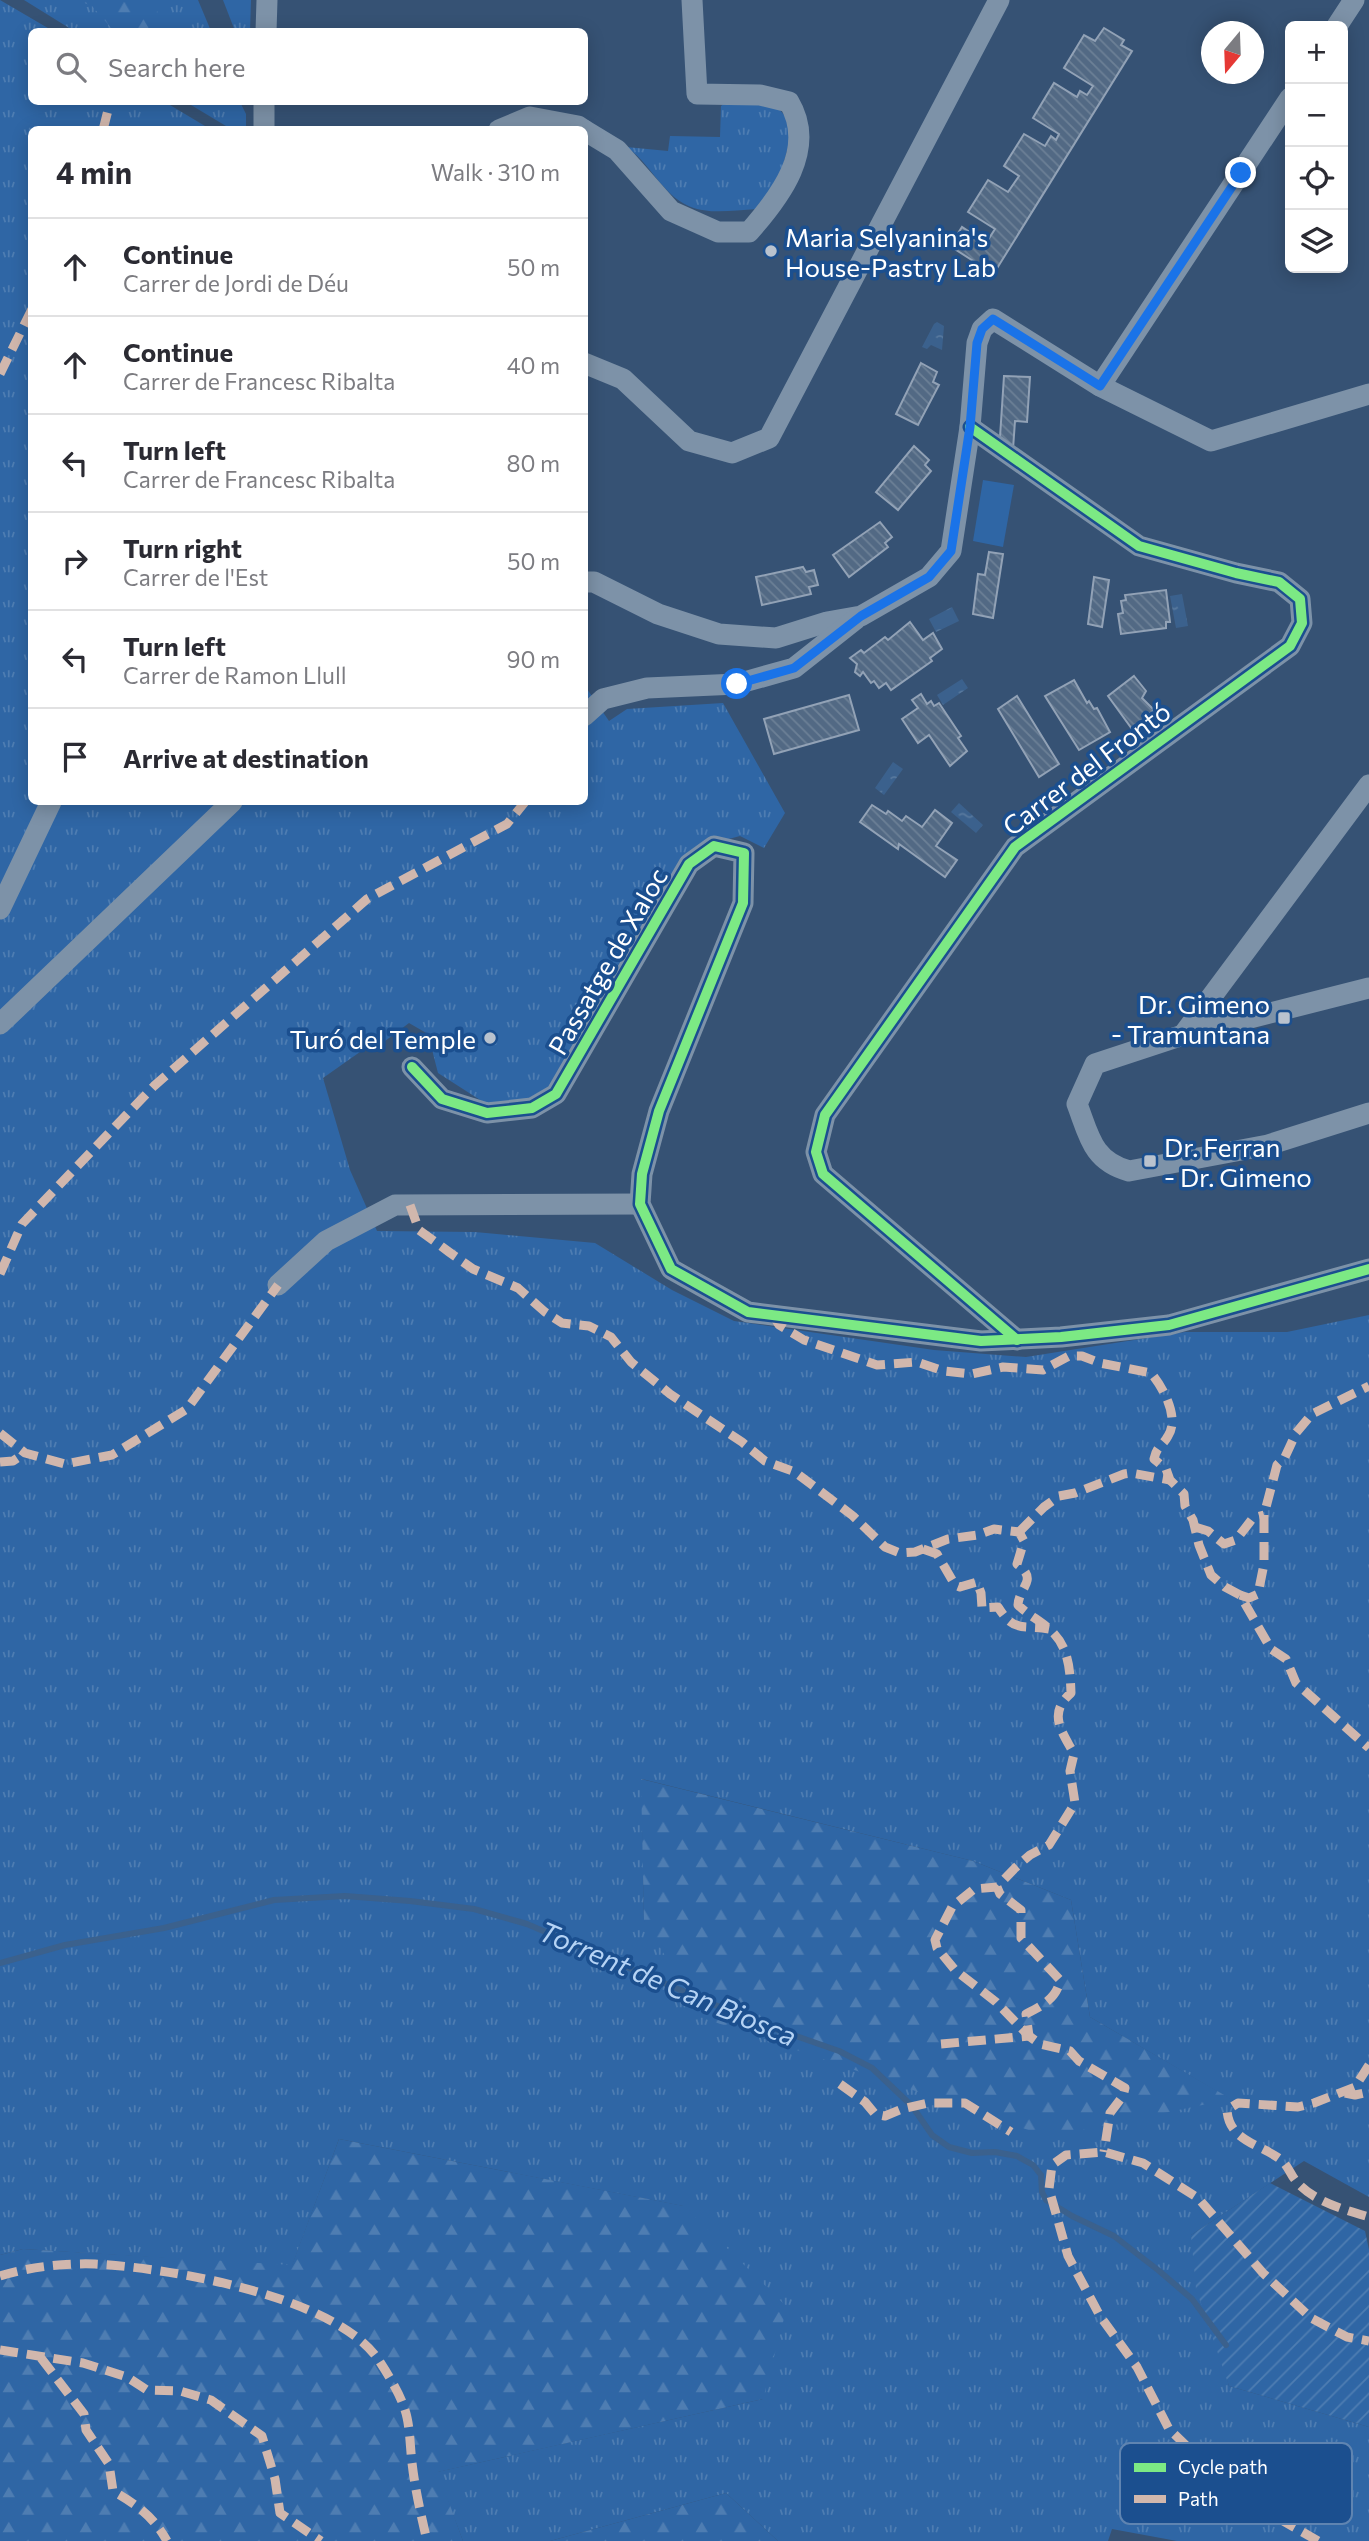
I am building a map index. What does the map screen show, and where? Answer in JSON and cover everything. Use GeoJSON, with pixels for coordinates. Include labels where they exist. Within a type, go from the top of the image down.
{"type":"FeatureCollection","features":[{"type":"Feature","properties":{"kind":"street"},"geometry":{"type":"LineString","coordinates":[[266,28],[267,0]]}},
{"type":"Feature","properties":{"kind":"street"},"geometry":{"type":"LineString","coordinates":[[588,132],[617,150],[671,211],[718,232],[749,232],[775,202],[793,168],[799,130],[797,115],[789,102],[760,95],[697,94],[692,0]]}},
{"type":"Feature","properties":{"kind":"street"},"geometry":{"type":"LineString","coordinates":[[588,365],[623,379],[689,441],[732,453],[769,438],[999,0]]}},
{"type":"Feature","properties":{"kind":"street"},"geometry":{"type":"LineString","coordinates":[[1340,21],[1354,0]]}},
{"type":"Feature","properties":{"kind":"street"},"geometry":{"type":"LineString","coordinates":[[264,105],[264,126]]}},
{"type":"Feature","properties":{"kind":"street"},"geometry":{"type":"LineString","coordinates":[[1100,386],[1285,106]]}},
{"type":"Feature","properties":{"kind":"street"},"geometry":{"type":"LineString","coordinates":[[509,126],[530,117],[579,126]]}},
{"type":"Feature","properties":{"kind":"street"},"geometry":{"type":"LineString","coordinates":[[588,712],[603,699],[647,688],[737,684],[794,668],[861,616],[929,577],[951,551],[970,427],[977,343],[982,329],[993,319],[1100,386],[1211,441],[1369,394]]}},
{"type":"Feature","properties":{"kind":"street","name":"Carrer del Frontó"},"geometry":{"type":"LineString","coordinates":[[970,427],[1139,546],[1279,582],[1300,599],[1302,623],[1290,646],[1015,847],[825,1115],[816,1152],[823,1174],[1017,1340]]}},
{"type":"Feature","properties":{"kind":"street"},"geometry":{"type":"LineString","coordinates":[[588,582],[594,582],[658,614],[719,634],[776,638],[827,622],[861,616]]}},
{"type":"Feature","properties":{"kind":"street"},"geometry":{"type":"LineString","coordinates":[[1183,1035],[1369,785]]}},
{"type":"Feature","properties":{"kind":"street"},"geometry":{"type":"LineString","coordinates":[[0,909],[50,805]]}},
{"type":"Feature","properties":{"kind":"street"},"geometry":{"type":"LineString","coordinates":[[0,1024],[229,805]]}},
{"type":"Feature","properties":{"kind":"street","name":"Passatge de Xaloc"},"geometry":{"type":"LineString","coordinates":[[412,1067],[442,1099],[487,1114],[532,1108],[556,1094],[689,864],[714,846],[744,853],[743,903],[659,1111],[642,1174],[640,1204]]}},
{"type":"Feature","properties":{"kind":"street"},"geometry":{"type":"LineString","coordinates":[[1369,988],[1183,1035],[1095,1064],[1076,1104],[1099,1156],[1118,1168],[1129,1171],[1268,1145],[1369,1112]]}},
{"type":"Feature","properties":{"kind":"street"},"geometry":{"type":"LineString","coordinates":[[278,1285],[326,1241],[395,1205],[640,1204],[671,1269],[748,1311],[981,1341],[1169,1325],[1369,1269]]}},
{"type":"Feature","properties":{"kind":"green space"},"geometry":{"type":"Polygon","coordinates":[[[0,0],[48,28],[28,28],[28,105],[170,105],[205,126],[28,126],[28,805],[588,805],[588,690],[609,721],[627,709],[723,703],[785,813],[764,848],[740,836],[702,846],[558,1079],[535,1098],[488,1105],[438,1073],[428,1034],[409,1023],[385,1041],[367,1047],[323,1078],[350,1170],[377,1231],[475,1232],[595,1243],[672,1290],[734,1321],[934,1350],[1026,1357],[1185,1332],[1287,1332],[1369,1315],[1369,2197],[1304,2161],[1191,2235],[1229,2386],[1369,2427],[1369,2541],[1177,2541],[1112,2529],[1108,2541],[778,2541],[726,2493],[550,2541],[463,2541],[437,2472],[763,2399],[683,2206],[339,2139],[292,2266],[23,2249],[0,2255],[0,0]],[[642,1779],[644,1921],[1230,2099],[1090,2017],[1071,1900],[973,1861],[642,1779]]]}},
{"type":"Feature","properties":{"kind":"green space"},"geometry":{"type":"Polygon","coordinates":[[[24,0],[198,0],[210,28],[69,28],[24,0]]]}},
{"type":"Feature","properties":{"kind":"green space"},"geometry":{"type":"Polygon","coordinates":[[[77,0],[151,0],[166,28],[111,28],[92,6],[77,0]]]}},
{"type":"Feature","properties":{"kind":"green space"},"geometry":{"type":"Polygon","coordinates":[[[223,0],[251,0],[250,28],[234,28],[223,0]]]}},
{"type":"Feature","properties":{"kind":"green space"},"geometry":{"type":"Polygon","coordinates":[[[725,103],[775,104],[789,121],[792,132],[779,180],[757,209],[707,211],[685,204],[664,187],[642,160],[626,147],[668,151],[670,136],[720,137],[721,106],[725,103]]]}},
{"type":"Feature","properties":{"kind":"green space"},"geometry":{"type":"Polygon","coordinates":[[[191,105],[242,105],[246,114],[246,126],[226,126],[191,105]]]}},
{"type":"Feature","properties":{"kind":"green space"},"geometry":{"type":"Polygon","coordinates":[[[983,480],[1014,485],[1003,547],[973,541],[983,480]]]}},
{"type":"Feature","properties":{"kind":"green space"},"geometry":{"type":"Polygon","coordinates":[[[641,1779],[973,1861],[1071,1900],[1090,2017],[1231,2099],[1049,2137],[703,2018],[644,1921],[641,1779]]]}},
{"type":"Feature","properties":{"kind":"green space"},"geometry":{"type":"Polygon","coordinates":[[[339,2139],[684,2206],[787,2307],[763,2399],[438,2472],[463,2541],[0,2541],[0,2255],[23,2249],[292,2265],[339,2139]]]}},
{"type":"Feature","properties":{"kind":"green space"},"geometry":{"type":"Polygon","coordinates":[[[1270,2183],[1365,2231],[1369,2250],[1369,2427],[1229,2386],[1196,2289],[1191,2235],[1270,2183]]]}},
{"type":"Feature","properties":{"kind":"green space"},"geometry":{"type":"Polygon","coordinates":[[[726,2493],[778,2541],[550,2541],[726,2493]]]}},
{"type":"Feature","properties":{"kind":"water"},"geometry":{"type":"Polygon","coordinates":[[[937,322],[944,326],[942,350],[931,345],[927,349],[922,347],[934,324],[937,322]]]}},
{"type":"Feature","properties":{"kind":"water"},"geometry":{"type":"Polygon","coordinates":[[[1182,594],[1188,626],[1176,628],[1170,596],[1182,594]]]}},
{"type":"Feature","properties":{"kind":"water"},"geometry":{"type":"Polygon","coordinates":[[[952,607],[959,621],[936,632],[929,619],[952,607]]]}},
{"type":"Feature","properties":{"kind":"water"},"geometry":{"type":"Polygon","coordinates":[[[962,679],[968,688],[943,705],[937,695],[962,679]]]}},
{"type":"Feature","properties":{"kind":"water"},"geometry":{"type":"Polygon","coordinates":[[[893,762],[903,769],[884,795],[875,788],[893,762]]]}},
{"type":"Feature","properties":{"kind":"water"},"geometry":{"type":"Polygon","coordinates":[[[959,803],[983,825],[976,833],[951,812],[959,803]]]}},
{"type":"Feature","properties":{"kind":"building"},"geometry":{"type":"Polygon","coordinates":[[[1104,28],[1124,40],[1121,45],[1132,51],[991,278],[979,271],[981,266],[950,246],[962,227],[986,243],[995,229],[968,212],[988,180],[1008,192],[1019,176],[1004,166],[1024,134],[1045,146],[1051,136],[1056,140],[1059,134],[1033,118],[1054,83],[1077,97],[1080,91],[1087,95],[1093,86],[1064,68],[1084,35],[1095,41],[1104,28]]]}},
{"type":"Feature","properties":{"kind":"building"},"geometry":{"type":"Polygon","coordinates":[[[921,363],[937,372],[933,382],[939,385],[918,425],[896,414],[921,363]]]}},
{"type":"Feature","properties":{"kind":"building"},"geometry":{"type":"Polygon","coordinates":[[[1004,376],[1030,377],[1027,422],[1015,421],[1013,449],[1000,437],[1004,376]]]}},
{"type":"Feature","properties":{"kind":"building"},"geometry":{"type":"Polygon","coordinates":[[[914,446],[929,460],[925,465],[931,471],[898,510],[876,492],[914,446]]]}},
{"type":"Feature","properties":{"kind":"building"},"geometry":{"type":"Polygon","coordinates":[[[880,522],[892,537],[885,543],[888,547],[849,577],[833,555],[880,522]]]}},
{"type":"Feature","properties":{"kind":"building"},"geometry":{"type":"Polygon","coordinates":[[[989,552],[1003,554],[993,618],[973,614],[978,574],[985,575],[989,552]]]}},
{"type":"Feature","properties":{"kind":"building"},"geometry":{"type":"Polygon","coordinates":[[[803,567],[806,572],[814,570],[818,585],[809,587],[811,594],[762,605],[756,577],[803,567]]]}},
{"type":"Feature","properties":{"kind":"building"},"geometry":{"type":"Polygon","coordinates":[[[1094,577],[1109,580],[1102,627],[1088,624],[1094,577]]]}},
{"type":"Feature","properties":{"kind":"building"},"geometry":{"type":"Polygon","coordinates":[[[1166,590],[1170,622],[1166,622],[1166,628],[1121,634],[1118,614],[1123,613],[1121,601],[1126,600],[1125,595],[1166,590]]]}},
{"type":"Feature","properties":{"kind":"building"},"geometry":{"type":"Polygon","coordinates":[[[910,622],[923,640],[933,633],[942,649],[930,658],[932,661],[891,690],[886,683],[879,688],[874,681],[871,683],[863,672],[860,676],[855,672],[857,664],[850,658],[861,650],[864,653],[885,637],[888,640],[910,622]]]}},
{"type":"Feature","properties":{"kind":"building"},"geometry":{"type":"Polygon","coordinates":[[[1134,676],[1146,691],[1142,698],[1154,710],[1132,729],[1108,696],[1134,676]]]}},
{"type":"Feature","properties":{"kind":"building"},"geometry":{"type":"Polygon","coordinates":[[[1074,680],[1087,703],[1089,701],[1094,709],[1097,708],[1110,732],[1079,750],[1045,696],[1074,680]]]}},
{"type":"Feature","properties":{"kind":"building"},"geometry":{"type":"Polygon","coordinates":[[[921,694],[927,704],[931,701],[934,706],[939,703],[961,736],[958,738],[967,751],[950,766],[929,735],[918,743],[902,719],[918,708],[912,700],[921,694]]]}},
{"type":"Feature","properties":{"kind":"building"},"geometry":{"type":"Polygon","coordinates":[[[849,695],[859,730],[774,754],[764,719],[849,695]]]}},
{"type":"Feature","properties":{"kind":"building"},"geometry":{"type":"Polygon","coordinates":[[[1017,696],[1059,764],[1039,777],[998,709],[1017,696]]]}},
{"type":"Feature","properties":{"kind":"building"},"geometry":{"type":"Polygon","coordinates":[[[872,805],[886,814],[888,811],[902,821],[906,816],[922,827],[935,810],[952,823],[936,846],[957,860],[945,877],[899,844],[898,849],[860,822],[872,805]]]}},
{"type":"Feature","properties":{"kind":"waterway","name":"Torrent de Can Biosca"},"geometry":{"type":"LineString","coordinates":[[0,1963],[65,1945],[164,1928],[274,1900],[345,1896],[410,1901],[474,1909],[527,1924],[750,2020],[839,2051],[872,2068],[912,2106],[932,2135],[949,2147],[972,2153],[995,2152],[1017,2156],[1033,2165],[1041,2175],[1042,2192],[1046,2200],[1114,2236],[1158,2270],[1192,2299],[1226,2345]]}},
{"type":"Feature","properties":{"kind":"marked path"},"geometry":{"type":"LineString","coordinates":[[104,126],[109,105]]}},
{"type":"Feature","properties":{"kind":"marked path"},"geometry":{"type":"LineString","coordinates":[[0,374],[28,317]]}},
{"type":"Feature","properties":{"kind":"marked path"},"geometry":{"type":"LineString","coordinates":[[0,1274],[22,1224],[154,1086],[367,899],[507,824],[523,805]]}},
{"type":"Feature","properties":{"kind":"marked path"},"geometry":{"type":"LineString","coordinates":[[410,1205],[419,1230],[449,1252],[473,1269],[518,1288],[562,1323],[589,1326],[611,1337],[631,1362],[670,1394],[742,1442],[765,1461],[795,1472],[853,1516],[885,1547],[900,1553],[915,1552],[948,1539],[977,1535],[994,1529],[1019,1532],[1024,1541],[1017,1564],[1027,1575],[1027,1579],[1018,1605],[1055,1635],[1069,1666],[1071,1693],[1058,1715],[1061,1730],[1074,1754],[1070,1771],[1075,1803],[1049,1845],[1030,1855],[997,1887],[974,1889],[952,1907],[935,1940],[937,1948],[955,1970],[996,2002],[1029,2036],[1040,2044],[1070,2051],[1079,2061],[1125,2088],[1123,2096],[1110,2113],[1104,2152]]}},
{"type":"Feature","properties":{"kind":"marked path"},"geometry":{"type":"LineString","coordinates":[[0,1433],[25,1453],[65,1464],[112,1455],[187,1409],[278,1285]]}},
{"type":"Feature","properties":{"kind":"marked path"},"geometry":{"type":"LineString","coordinates":[[773,1315],[779,1325],[804,1340],[877,1365],[917,1362],[944,1371],[972,1374],[1003,1367],[1043,1370],[1069,1356],[1082,1356],[1100,1363],[1151,1373],[1165,1394],[1172,1421],[1168,1436],[1158,1448],[1154,1459],[1166,1469],[1170,1480],[1184,1494],[1185,1506],[1193,1520],[1211,1575],[1240,1595],[1271,1649],[1286,1659],[1296,1683],[1369,1748]]}},
{"type":"Feature","properties":{"kind":"marked path"},"geometry":{"type":"LineString","coordinates":[[1240,1595],[1249,1598],[1258,1594],[1264,1564],[1264,1515],[1277,1465],[1285,1457],[1296,1433],[1312,1414],[1369,1386]]}},
{"type":"Feature","properties":{"kind":"marked path"},"geometry":{"type":"LineString","coordinates":[[0,1462],[13,1461],[25,1453]]}},
{"type":"Feature","properties":{"kind":"marked path"},"geometry":{"type":"LineString","coordinates":[[1019,1532],[1059,1496],[1075,1493],[1124,1474],[1170,1480]]}},
{"type":"Feature","properties":{"kind":"marked path"},"geometry":{"type":"LineString","coordinates":[[1195,1527],[1208,1531],[1224,1544],[1236,1540],[1253,1518],[1264,1515]]}},
{"type":"Feature","properties":{"kind":"marked path"},"geometry":{"type":"LineString","coordinates":[[923,1549],[937,1554],[955,1585],[960,1587],[977,1582],[982,1608],[998,1607],[1014,1625],[1049,1629]]}},
{"type":"Feature","properties":{"kind":"marked path"},"geometry":{"type":"LineString","coordinates":[[941,2044],[1029,2036],[1026,2014],[1048,2001],[1056,1992],[1060,1980],[1021,1938],[1021,1910],[1000,1894],[997,1887]]}},
{"type":"Feature","properties":{"kind":"marked path"},"geometry":{"type":"LineString","coordinates":[[1369,2065],[1355,2087],[1314,2103],[1298,2107],[1238,2103],[1227,2110],[1233,2129],[1247,2141],[1280,2159],[1303,2188],[1330,2204],[1369,2217]]}},
{"type":"Feature","properties":{"kind":"marked path"},"geometry":{"type":"LineString","coordinates":[[840,2084],[865,2102],[875,2114],[885,2116],[928,2103],[965,2103],[1011,2132]]}},
{"type":"Feature","properties":{"kind":"marked path"},"geometry":{"type":"LineString","coordinates":[[1345,2093],[1355,2095],[1369,2092]]}},
{"type":"Feature","properties":{"kind":"marked path"},"geometry":{"type":"LineString","coordinates":[[1184,2443],[1169,2429],[1137,2367],[1100,2316],[1068,2256],[1049,2189],[1052,2165],[1066,2155],[1104,2152],[1143,2163],[1198,2198],[1263,2273],[1311,2318],[1347,2337],[1369,2341]]}},
{"type":"Feature","properties":{"kind":"marked path"},"geometry":{"type":"LineString","coordinates":[[0,2276],[59,2265],[127,2267],[207,2279],[250,2290],[291,2303],[328,2319],[359,2339],[380,2362],[400,2398],[408,2422],[415,2482],[427,2541]]}},
{"type":"Feature","properties":{"kind":"marked path"},"geometry":{"type":"LineString","coordinates":[[0,2350],[83,2363],[127,2377],[147,2390],[180,2391],[211,2400],[262,2436],[275,2479],[280,2513],[321,2541]]}},
{"type":"Feature","properties":{"kind":"marked path"},"geometry":{"type":"LineString","coordinates":[[41,2358],[84,2414],[86,2430],[109,2464],[113,2491],[144,2512],[167,2541]]}},
{"type":"Feature","properties":{"kind":"marked path"},"geometry":{"type":"LineString","coordinates":[[1289,2524],[1318,2541]]}},
{"type":"Feature","properties":{"kind":"cycle path"},"geometry":{"type":"LineString","coordinates":[[970,427],[1139,546],[1279,582],[1300,599],[1302,623],[1290,646],[1015,847],[825,1115],[816,1152],[823,1174],[1017,1340]]}},
{"type":"Feature","properties":{"kind":"cycle path"},"geometry":{"type":"LineString","coordinates":[[412,1067],[442,1099],[487,1113],[532,1108],[556,1094],[689,864],[714,846],[744,853],[743,903],[659,1111],[642,1174],[640,1204],[671,1269],[748,1312],[981,1341],[1061,1337],[1169,1325],[1369,1269]]}},
{"type":"Feature","properties":{"kind":"place","name":"Maria Selyanina's House-Pastry Lab"},"geometry":{"type":"Point","coordinates":[771,251]}},
{"type":"Feature","properties":{"kind":"place","name":"Dr. Gimeno - Tramuntana"},"geometry":{"type":"Point","coordinates":[1284,1018]}},
{"type":"Feature","properties":{"kind":"place","name":"Turó del Temple"},"geometry":{"type":"Point","coordinates":[490,1038]}},
{"type":"Feature","properties":{"kind":"place","name":"Dr. Ferran - Dr. Gimeno"},"geometry":{"type":"Point","coordinates":[1150,1161]}},
{"type":"Feature","properties":{"kind":"route"},"geometry":{"type":"LineString","coordinates":[[737,684],[794,668],[861,616],[929,577],[951,551],[970,427],[977,343],[982,329],[993,319],[1100,386],[1241,173]]}}]}
